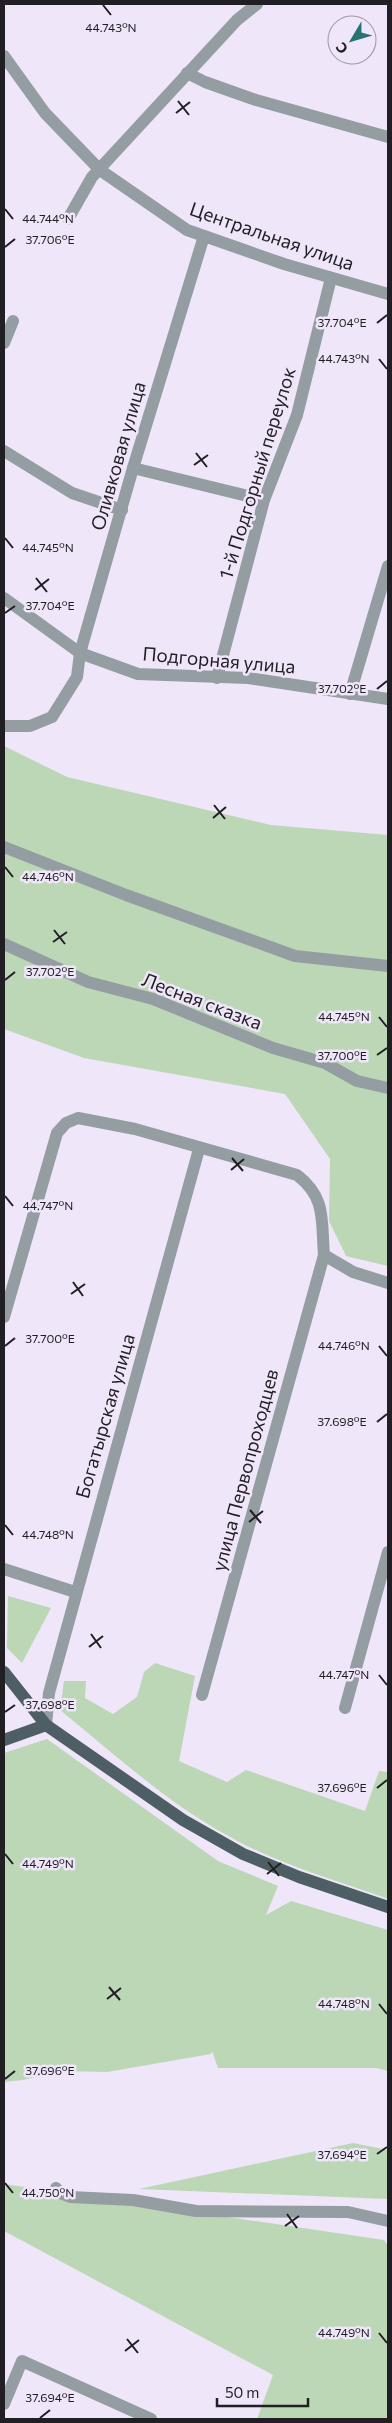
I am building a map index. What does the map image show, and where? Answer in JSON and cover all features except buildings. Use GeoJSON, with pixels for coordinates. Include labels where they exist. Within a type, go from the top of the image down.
{"type":"FeatureCollection","features":[{"type":"Feature","properties":{"kind":"main road"},"geometry":{"type":"LineString","coordinates":[[4,1672],[46,1725],[183,1820],[243,1854],[299,1878],[388,1908]]}},
{"type":"Feature","properties":{"kind":"main road"},"geometry":{"type":"LineString","coordinates":[[4,1740],[46,1725]]}},
{"type":"Feature","properties":{"kind":"street"},"geometry":{"type":"LineString","coordinates":[[68,219],[92,178],[237,20],[257,4]]}},
{"type":"Feature","properties":{"kind":"street","name":"Центральная улица"},"geometry":{"type":"LineString","coordinates":[[4,56],[45,113],[100,170],[186,230],[331,278],[388,294]]}},
{"type":"Feature","properties":{"kind":"street"},"geometry":{"type":"LineString","coordinates":[[187,73],[205,82],[256,100],[388,137]]}},
{"type":"Feature","properties":{"kind":"street","name":"Оливковая улица"},"geometry":{"type":"LineString","coordinates":[[4,726],[30,726],[52,717],[77,677],[80,654],[122,510],[132,468],[204,236]]}},
{"type":"Feature","properties":{"kind":"street","name":"1-й Подгорный переулок"},"geometry":{"type":"LineString","coordinates":[[217,678],[264,500],[297,415],[331,278]]}},
{"type":"Feature","properties":{"kind":"street"},"geometry":{"type":"LineString","coordinates":[[4,343],[13,321]]}},
{"type":"Feature","properties":{"kind":"street"},"geometry":{"type":"LineString","coordinates":[[4,450],[72,493],[122,510]]}},
{"type":"Feature","properties":{"kind":"street"},"geometry":{"type":"LineString","coordinates":[[132,468],[264,500]]}},
{"type":"Feature","properties":{"kind":"street"},"geometry":{"type":"LineString","coordinates":[[350,694],[388,566]]}},
{"type":"Feature","properties":{"kind":"street","name":"Подгорная улица"},"geometry":{"type":"LineString","coordinates":[[4,598],[80,654],[138,674],[248,678],[388,699]]}},
{"type":"Feature","properties":{"kind":"street"},"geometry":{"type":"LineString","coordinates":[[4,847],[126,895],[295,956],[388,966]]}},
{"type":"Feature","properties":{"kind":"street","name":"Лесная сказка"},"geometry":{"type":"LineString","coordinates":[[4,944],[88,982],[153,999],[274,1048],[326,1063],[357,1081],[388,1088]]}},
{"type":"Feature","properties":{"kind":"street","name":"улица Первопроходцев"},"geometry":{"type":"LineString","coordinates":[[4,1317],[57,1133],[66,1123],[78,1118],[126,1127],[297,1175],[312,1186],[320,1202],[324,1255],[202,1694]]}},
{"type":"Feature","properties":{"kind":"street","name":"Богатырская улица"},"geometry":{"type":"LineString","coordinates":[[46,1725],[48,1693],[199,1149]]}},
{"type":"Feature","properties":{"kind":"street"},"geometry":{"type":"LineString","coordinates":[[324,1255],[353,1272],[388,1283]]}},
{"type":"Feature","properties":{"kind":"street"},"geometry":{"type":"LineString","coordinates":[[345,1708],[388,1552]]}},
{"type":"Feature","properties":{"kind":"street"},"geometry":{"type":"LineString","coordinates":[[4,1569],[75,1592]]}},
{"type":"Feature","properties":{"kind":"street"},"geometry":{"type":"LineString","coordinates":[[56,2188],[60,2193],[70,2197],[133,2200],[196,2211],[348,2212],[388,2221]]}},
{"type":"Feature","properties":{"kind":"street"},"geometry":{"type":"LineString","coordinates":[[4,2404],[22,2361],[152,2419]]}},
{"type":"Feature","properties":{"kind":"green space"},"geometry":{"type":"Polygon","coordinates":[[[4,746],[67,777],[271,825],[388,835],[388,1266],[346,1256],[329,1221],[330,1159],[285,1094],[84,1058],[4,1029],[4,746]]]}},
{"type":"Feature","properties":{"kind":"green space"},"geometry":{"type":"Polygon","coordinates":[[[8,1596],[51,1608],[22,1663],[7,1648],[8,1596]]]}},
{"type":"Feature","properties":{"kind":"green space"},"geometry":{"type":"Polygon","coordinates":[[[155,1663],[195,1676],[179,1761],[227,1782],[246,1770],[365,1811],[379,1771],[388,1772],[388,1899],[283,1862],[242,1844],[201,1820],[159,1791],[60,1710],[64,1681],[86,1681],[85,1698],[113,1714],[137,1697],[144,1672],[155,1663]]]}},
{"type":"Feature","properties":{"kind":"green space"},"geometry":{"type":"Polygon","coordinates":[[[47,1739],[218,1861],[278,1886],[266,1915],[291,1901],[388,1930],[388,2071],[376,2068],[218,2068],[212,2051],[211,2054],[107,2072],[62,2071],[23,2080],[4,2082],[4,1753],[47,1739]]]}},
{"type":"Feature","properties":{"kind":"green space"},"geometry":{"type":"Polygon","coordinates":[[[353,2143],[388,2150],[388,2199],[139,2189],[353,2143]]]}},
{"type":"Feature","properties":{"kind":"green space"},"geometry":{"type":"Polygon","coordinates":[[[4,2184],[384,2240],[388,2246],[388,2419],[257,2419],[273,2375],[4,2231],[4,2184]]]}}]}
